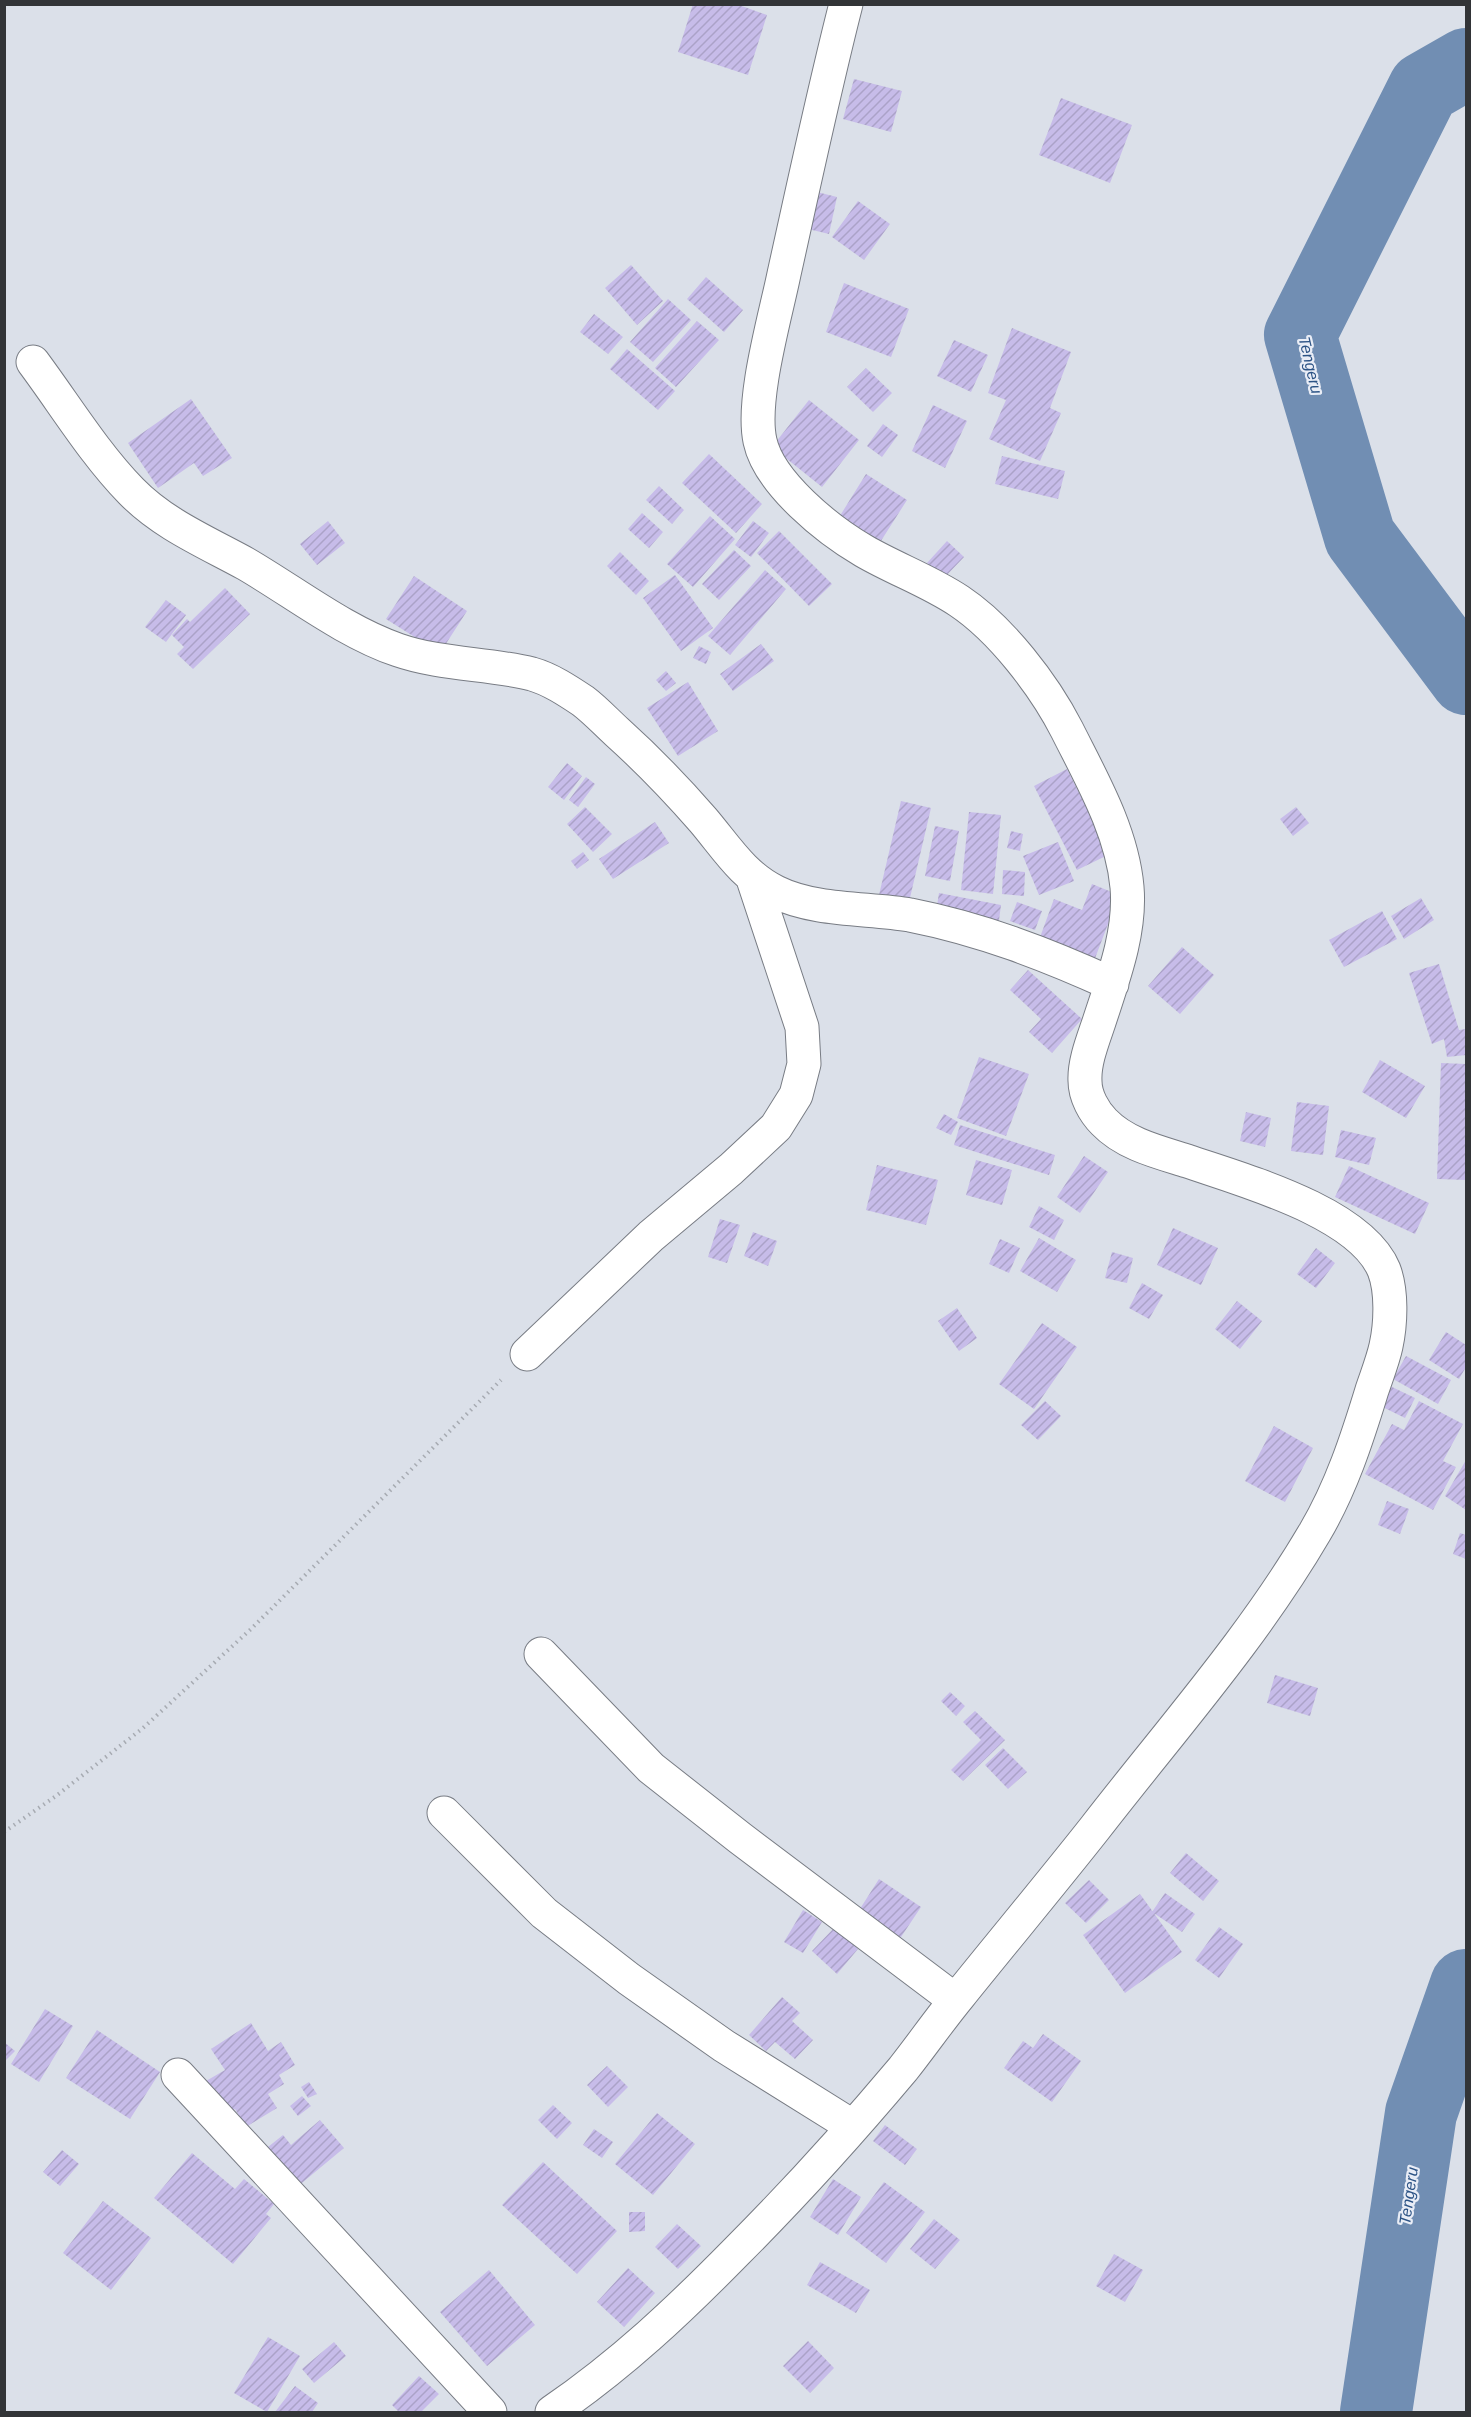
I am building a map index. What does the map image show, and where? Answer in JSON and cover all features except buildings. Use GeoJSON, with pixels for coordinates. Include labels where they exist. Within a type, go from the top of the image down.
{"type":"FeatureCollection","features":[{"type":"Feature","properties":{"kind":"street"},"geometry":{"type":"LineString","coordinates":[[552,2412],[599,2380],[671,2319],[795,2192],[905,2066],[955,2000],[1045,1892],[1221,1668],[1280,1588],[1319,1525],[1347,1465],[1387,1343],[1389,1292],[1383,1266],[1368,1245],[1345,1227],[1303,1203],[1147,1148],[1121,1136],[1101,1120],[1089,1102],[1085,1080],[1091,1046],[1112,984],[1125,931],[1127,888],[1117,839],[1092,779],[1057,712],[1028,670],[1000,638],[965,605],[920,578],[860,549],[816,515],[786,487],[764,455],[758,433],[767,351],[846,4]]}},
{"type":"Feature","properties":{"kind":"street"},"geometry":{"type":"LineString","coordinates":[[33,362],[108,465],[132,493],[155,512],[350,627],[396,649],[432,659],[535,675],[557,685],[586,703],[672,786],[753,879],[778,894],[808,902],[909,915],[975,931],[1030,948],[1112,984]]}},
{"type":"Feature","properties":{"kind":"street"},"geometry":{"type":"LineString","coordinates":[[527,1354],[651,1236],[731,1169],[776,1127],[796,1095],[804,1064],[802,1027],[753,879]]}},
{"type":"Feature","properties":{"kind":"street"},"geometry":{"type":"LineString","coordinates":[[541,1654],[651,1768],[955,2000]]}},
{"type":"Feature","properties":{"kind":"street"},"geometry":{"type":"LineString","coordinates":[[444,1813],[544,1913],[629,1979],[724,2046],[852,2126]]}},
{"type":"Feature","properties":{"kind":"street"},"geometry":{"type":"LineString","coordinates":[[178,2075],[490,2412]]}},
{"type":"Feature","properties":{"kind":"path"},"geometry":{"type":"LineString","coordinates":[[4,1832],[56,1796],[143,1728],[210,1667],[527,1354]]}},
{"type":"Feature","properties":{"kind":"waterway","name":"Tengeru"},"geometry":{"type":"LineString","coordinates":[[1466,64],[1424,88],[1300,335],[1360,537],[1466,679]]}},
{"type":"Feature","properties":{"kind":"waterway","name":"Tengeru"},"geometry":{"type":"LineString","coordinates":[[1376,2412],[1421,2113],[1466,1985]]}}]}
